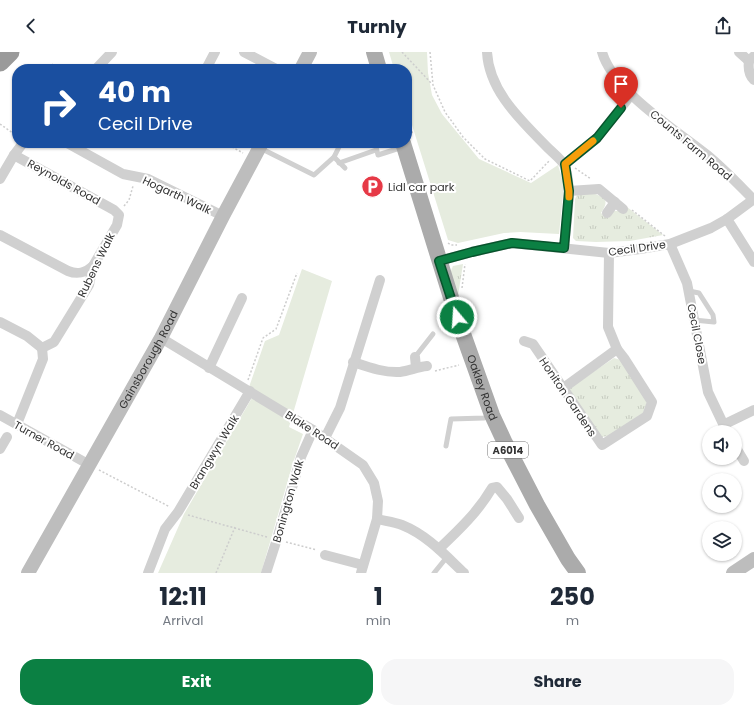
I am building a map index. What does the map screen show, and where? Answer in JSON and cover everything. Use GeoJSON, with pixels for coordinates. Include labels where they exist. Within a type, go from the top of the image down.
{"type":"FeatureCollection","features":[{"type":"Feature","properties":{"kind":"highway"},"geometry":{"type":"LineString","coordinates":[[0,62],[10,52]]}},
{"type":"Feature","properties":{"kind":"main road"},"geometry":{"type":"LineString","coordinates":[[374,52],[378,64]]}},
{"type":"Feature","properties":{"kind":"main road","name":"Oakley Road"},"geometry":{"type":"LineString","coordinates":[[404,148],[462,331],[492,415],[537,504],[568,559],[578,573]]}},
{"type":"Feature","properties":{"kind":"street"},"geometry":{"type":"LineString","coordinates":[[101,64],[112,52]]}},
{"type":"Feature","properties":{"kind":"street"},"geometry":{"type":"LineString","coordinates":[[209,64],[215,52]]}},
{"type":"Feature","properties":{"kind":"street"},"geometry":{"type":"LineString","coordinates":[[244,52],[267,64]]}},
{"type":"Feature","properties":{"kind":"street"},"geometry":{"type":"LineString","coordinates":[[304,64],[310,52]]}},
{"type":"Feature","properties":{"kind":"street"},"geometry":{"type":"LineString","coordinates":[[487,52],[487,62],[494,81],[509,106],[554,155],[566,163]]}},
{"type":"Feature","properties":{"kind":"street","name":"Counts Farm Road"},"geometry":{"type":"LineString","coordinates":[[602,52],[613,73],[631,95],[708,156],[754,199]]}},
{"type":"Feature","properties":{"kind":"street"},"geometry":{"type":"LineString","coordinates":[[739,52],[752,58],[748,68],[754,80]]}},
{"type":"Feature","properties":{"kind":"street"},"geometry":{"type":"LineString","coordinates":[[566,163],[597,138],[631,95]]}},
{"type":"Feature","properties":{"kind":"street"},"geometry":{"type":"LineString","coordinates":[[0,179],[19,148]]}},
{"type":"Feature","properties":{"kind":"street","name":"Hogarth Walk"},"geometry":{"type":"LineString","coordinates":[[76,148],[122,174],[148,179],[223,216]]}},
{"type":"Feature","properties":{"kind":"street","name":"Gainsborough Road"},"geometry":{"type":"LineString","coordinates":[[28,573],[88,464],[161,338],[258,150]]}},
{"type":"Feature","properties":{"kind":"street","name":"Reynolds Road"},"geometry":{"type":"LineString","coordinates":[[14,154],[116,212]]}},
{"type":"Feature","properties":{"kind":"street"},"geometry":{"type":"LineString","coordinates":[[564,248],[569,191],[566,163]]}},
{"type":"Feature","properties":{"kind":"street"},"geometry":{"type":"LineString","coordinates":[[569,191],[599,189],[623,209]]}},
{"type":"Feature","properties":{"kind":"street","name":"Cecil Drive"},"geometry":{"type":"LineString","coordinates":[[439,261],[512,243],[609,253],[640,250],[672,243],[711,228],[727,219],[754,199]]}},
{"type":"Feature","properties":{"kind":"street"},"geometry":{"type":"LineString","coordinates":[[608,213],[615,202]]}},
{"type":"Feature","properties":{"kind":"street","name":"Rubens Walk"},"geometry":{"type":"LineString","coordinates":[[42,348],[54,342],[88,285],[93,266],[117,225],[119,215],[116,212]]}},
{"type":"Feature","properties":{"kind":"street"},"geometry":{"type":"LineString","coordinates":[[727,219],[754,262]]}},
{"type":"Feature","properties":{"kind":"street"},"geometry":{"type":"LineString","coordinates":[[0,235],[75,274],[86,271],[93,266]]}},
{"type":"Feature","properties":{"kind":"street","name":"Cecil Close"},"geometry":{"type":"LineString","coordinates":[[672,243],[689,291],[708,392],[723,425]]}},
{"type":"Feature","properties":{"kind":"street","name":"Honiton Gardens"},"geometry":{"type":"LineString","coordinates":[[524,341],[533,344],[602,446],[647,416],[652,402],[617,349],[608,327],[609,253]]}},
{"type":"Feature","properties":{"kind":"street"},"geometry":{"type":"LineString","coordinates":[[325,438],[340,408],[380,280]]}},
{"type":"Feature","properties":{"kind":"street"},"geometry":{"type":"LineString","coordinates":[[209,368],[242,298]]}},
{"type":"Feature","properties":{"kind":"street"},"geometry":{"type":"LineString","coordinates":[[0,322],[27,336],[42,348],[43,359],[17,424]]}},
{"type":"Feature","properties":{"kind":"street","name":"Blake Road"},"geometry":{"type":"LineString","coordinates":[[161,338],[313,430],[360,462],[367,470],[374,483],[378,501],[377,519],[362,569]]}},
{"type":"Feature","properties":{"kind":"street"},"geometry":{"type":"LineString","coordinates":[[562,389],[617,349]]}},
{"type":"Feature","properties":{"kind":"street"},"geometry":{"type":"LineString","coordinates":[[354,362],[376,369],[398,372],[408,371],[415,362],[427,366]]}},
{"type":"Feature","properties":{"kind":"street","name":"Brangwyn Walk"},"geometry":{"type":"LineString","coordinates":[[148,573],[165,529],[178,512],[247,390]]}},
{"type":"Feature","properties":{"kind":"street","name":"Cecil Close"},"geometry":{"type":"LineString","coordinates":[[731,425],[754,410]]}},
{"type":"Feature","properties":{"kind":"street","name":"Turner Road"},"geometry":{"type":"LineString","coordinates":[[0,415],[88,464]]}},
{"type":"Feature","properties":{"kind":"street","name":"Bonington Walk"},"geometry":{"type":"LineString","coordinates":[[266,573],[301,457],[313,430]]}},
{"type":"Feature","properties":{"kind":"street"},"geometry":{"type":"LineString","coordinates":[[0,447],[7,437]]}},
{"type":"Feature","properties":{"kind":"street"},"geometry":{"type":"LineString","coordinates":[[439,549],[473,516],[484,502],[492,488],[497,487],[507,499],[519,518]]}},
{"type":"Feature","properties":{"kind":"street"},"geometry":{"type":"LineString","coordinates":[[377,519],[401,525],[423,536],[464,573]]}},
{"type":"Feature","properties":{"kind":"street"},"geometry":{"type":"LineString","coordinates":[[325,555],[362,569]]}},
{"type":"Feature","properties":{"kind":"street"},"geometry":{"type":"LineString","coordinates":[[733,573],[754,559]]}},
{"type":"Feature","properties":{"kind":"lane"},"geometry":{"type":"LineString","coordinates":[[258,150],[314,175],[334,157],[338,148]]}},
{"type":"Feature","properties":{"kind":"lane"},"geometry":{"type":"LineString","coordinates":[[376,148],[377,152]]}},
{"type":"Feature","properties":{"kind":"lane"},"geometry":{"type":"LineString","coordinates":[[340,163],[392,148]]}},
{"type":"Feature","properties":{"kind":"lane"},"geometry":{"type":"LineString","coordinates":[[334,157],[345,168]]}},
{"type":"Feature","properties":{"kind":"lane"},"geometry":{"type":"LineString","coordinates":[[689,291],[699,293],[713,315],[714,322],[694,320]]}},
{"type":"Feature","properties":{"kind":"lane"},"geometry":{"type":"LineString","coordinates":[[415,362],[434,334]]}},
{"type":"Feature","properties":{"kind":"lane"},"geometry":{"type":"LineString","coordinates":[[446,446],[451,419],[484,418],[492,415]]}},
{"type":"Feature","properties":{"kind":"lane"},"geometry":{"type":"LineString","coordinates":[[434,573],[447,557]]}},
{"type":"Feature","properties":{"kind":"path"},"geometry":{"type":"LineString","coordinates":[[402,52],[433,85]]}},
{"type":"Feature","properties":{"kind":"path"},"geometry":{"type":"LineString","coordinates":[[430,52],[433,85],[445,112],[463,137],[484,159],[530,181],[554,155]]}},
{"type":"Feature","properties":{"kind":"path"},"geometry":{"type":"LineString","coordinates":[[0,124],[12,132]]}},
{"type":"Feature","properties":{"kind":"path"},"geometry":{"type":"LineString","coordinates":[[566,163],[592,180],[599,189]]}},
{"type":"Feature","properties":{"kind":"path"},"geometry":{"type":"LineString","coordinates":[[116,212],[129,200],[135,176]]}},
{"type":"Feature","properties":{"kind":"path"},"geometry":{"type":"LineString","coordinates":[[623,209],[626,205],[672,243]]}},
{"type":"Feature","properties":{"kind":"path"},"geometry":{"type":"LineString","coordinates":[[461,293],[465,263],[464,259]]}},
{"type":"Feature","properties":{"kind":"path"},"geometry":{"type":"LineString","coordinates":[[247,390],[263,338],[276,329],[297,273]]}},
{"type":"Feature","properties":{"kind":"path"},"geometry":{"type":"LineString","coordinates":[[415,362],[429,372],[459,366]]}},
{"type":"Feature","properties":{"kind":"path"},"geometry":{"type":"LineString","coordinates":[[88,464],[178,512],[322,552],[325,555]]}},
{"type":"Feature","properties":{"kind":"path"},"geometry":{"type":"LineString","coordinates":[[216,573],[235,527]]}},
{"type":"Feature","properties":{"kind":"green space"},"geometry":{"type":"Polygon","coordinates":[[[389,52],[427,52],[428,73],[432,95],[442,114],[479,159],[531,183],[558,165],[564,185],[559,234],[520,232],[504,233],[458,243],[448,240],[412,125],[412,64],[393,64],[389,52]]]}},
{"type":"Feature","properties":{"kind":"green space"},"geometry":{"type":"Polygon","coordinates":[[[593,193],[601,196],[605,200],[606,202],[604,209],[601,213],[608,218],[613,211],[621,211],[627,207],[663,235],[630,241],[576,241],[573,238],[575,199],[577,195],[593,193]]]}},
{"type":"Feature","properties":{"kind":"green space"},"geometry":{"type":"Polygon","coordinates":[[[463,264],[458,296],[450,273],[453,266],[463,264]]]}},
{"type":"Feature","properties":{"kind":"green space"},"geometry":{"type":"Polygon","coordinates":[[[302,269],[332,281],[289,427],[303,434],[261,573],[158,573],[184,514],[256,391],[249,387],[265,341],[279,335],[302,269]]]}},
{"type":"Feature","properties":{"kind":"green space"},"geometry":{"type":"Polygon","coordinates":[[[614,358],[621,360],[647,402],[643,413],[609,436],[601,437],[570,393],[570,389],[572,386],[614,358]]]}},
{"type":"Feature","properties":{"kind":"slow traffic"},"geometry":{"type":"LineString","coordinates":[[569,197],[565,164],[593,141]]}},
{"type":"Feature","properties":{"kind":"place","name":"Lidl car park"},"geometry":{"type":"Point","coordinates":[372,187]}},
{"type":"Feature","properties":{"kind":"route"},"geometry":{"type":"LineString","coordinates":[[457,317],[439,261],[512,243],[564,248],[569,191],[565,164],[597,138],[621,108]]}}]}
